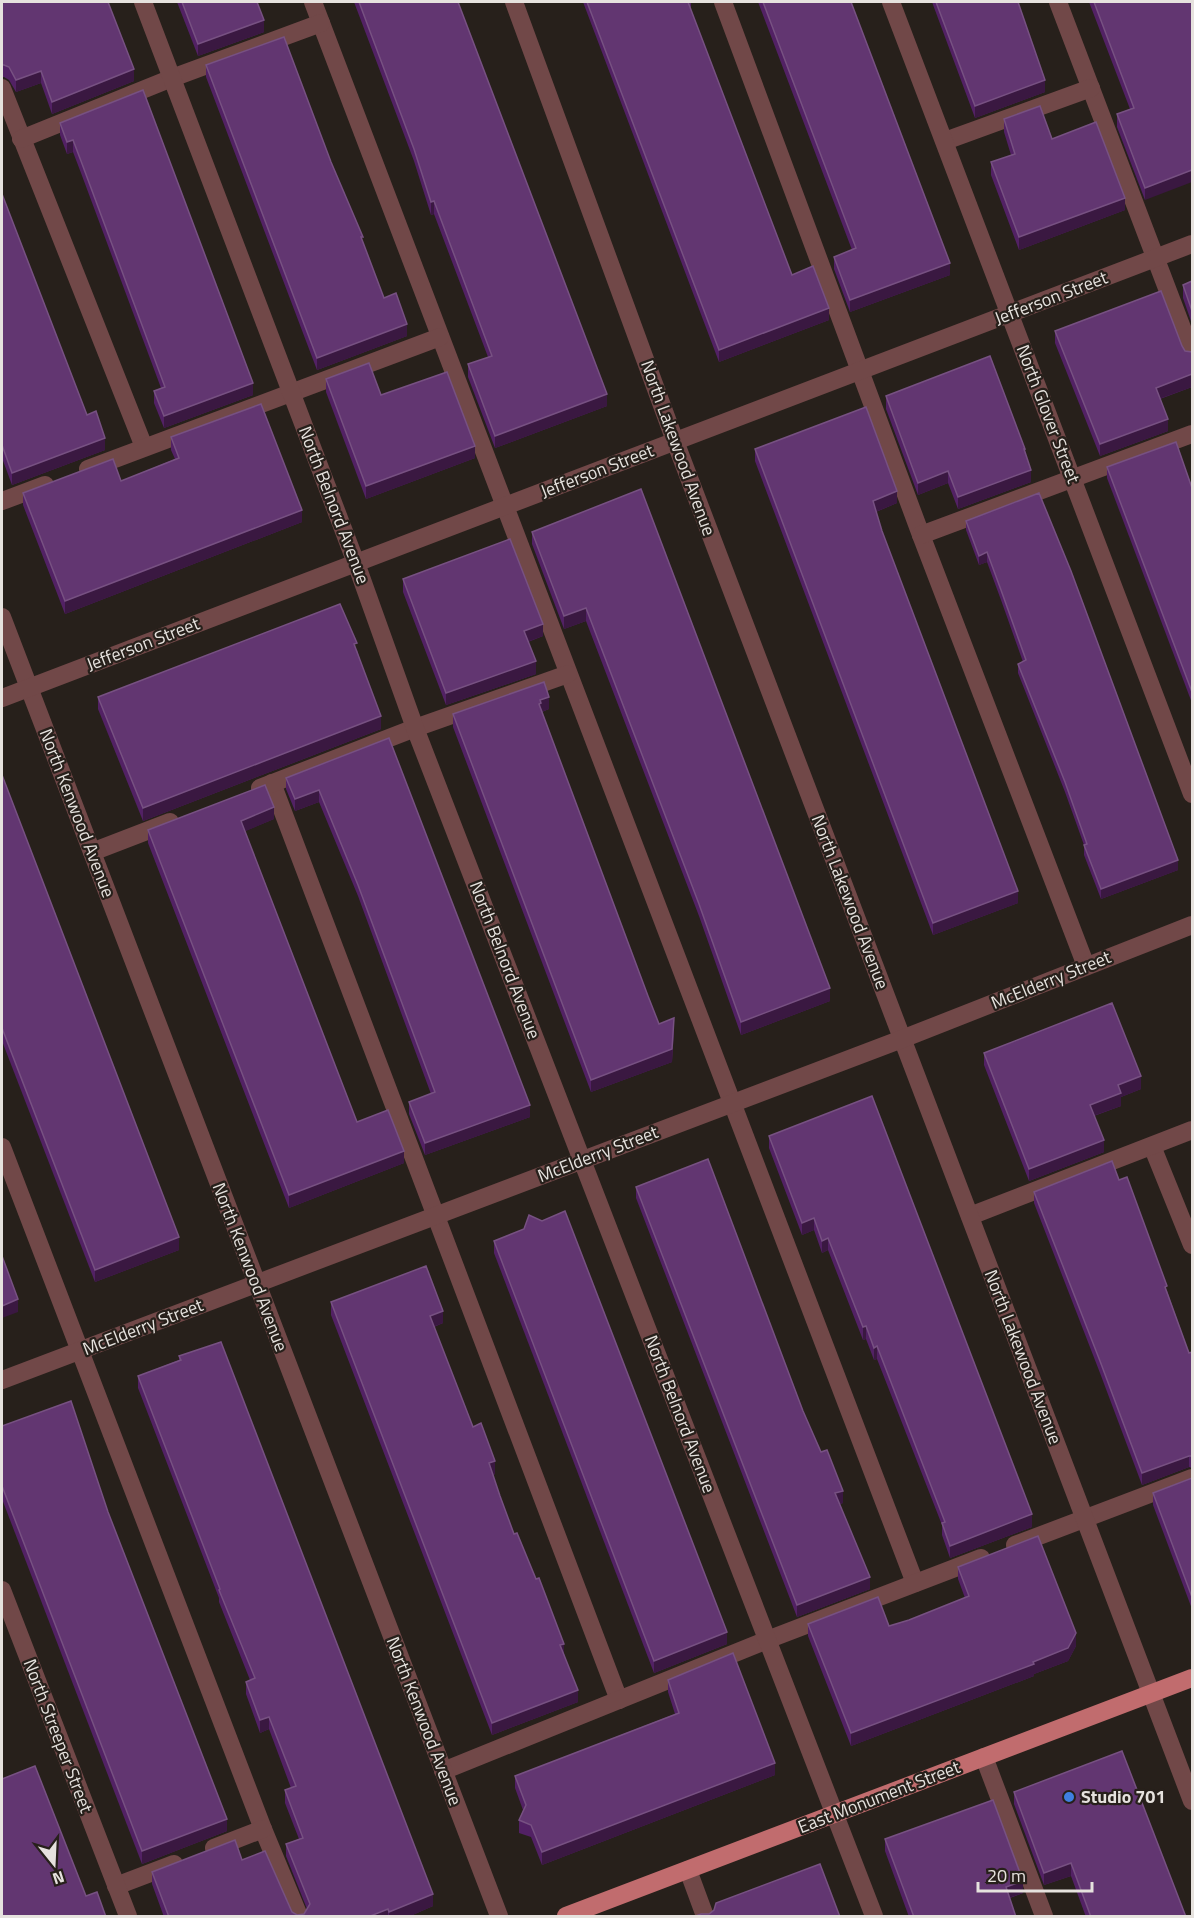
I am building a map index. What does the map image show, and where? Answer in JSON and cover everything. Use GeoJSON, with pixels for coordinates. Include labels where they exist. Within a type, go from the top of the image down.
{"type":"FeatureCollection","features":[{"type":"Feature","properties":{"kind":"main road","name":"East Monument Street"},"geometry":{"type":"LineString","coordinates":[[566,1917],[1192,1678]]}},
{"type":"Feature","properties":{"kind":"street","name":"North Belnord Avenue"},"geometry":{"type":"LineString","coordinates":[[143,2],[356,563],[415,728],[874,1917]]}},
{"type":"Feature","properties":{"kind":"street"},"geometry":{"type":"LineString","coordinates":[[313,2],[915,1583]]}},
{"type":"Feature","properties":{"kind":"street","name":"North Lakewood Avenue"},"geometry":{"type":"LineString","coordinates":[[514,2],[675,441],[1192,1801]]}},
{"type":"Feature","properties":{"kind":"street"},"geometry":{"type":"LineString","coordinates":[[723,2],[921,535],[1086,966]]}},
{"type":"Feature","properties":{"kind":"street","name":"North Glover Street"},"geometry":{"type":"LineString","coordinates":[[891,2],[1192,794]]}},
{"type":"Feature","properties":{"kind":"street"},"geometry":{"type":"LineString","coordinates":[[1058,2],[1192,354]]}},
{"type":"Feature","properties":{"kind":"street"},"geometry":{"type":"LineString","coordinates":[[21,139],[172,78],[321,23]]}},
{"type":"Feature","properties":{"kind":"street"},"geometry":{"type":"LineString","coordinates":[[2,88],[144,447]]}},
{"type":"Feature","properties":{"kind":"street"},"geometry":{"type":"LineString","coordinates":[[945,141],[1091,88]]}},
{"type":"Feature","properties":{"kind":"street","name":"Jefferson Street"},"geometry":{"type":"LineString","coordinates":[[2,698],[1192,244]]}},
{"type":"Feature","properties":{"kind":"street"},"geometry":{"type":"LineString","coordinates":[[2,501],[440,336]]}},
{"type":"Feature","properties":{"kind":"street"},"geometry":{"type":"LineString","coordinates":[[921,535],[1192,434]]}},
{"type":"Feature","properties":{"kind":"street","name":"North Kenwood Avenue"},"geometry":{"type":"LineString","coordinates":[[2,617],[499,1917]]}},
{"type":"Feature","properties":{"kind":"street"},"geometry":{"type":"LineString","coordinates":[[240,795],[415,728],[568,674]]}},
{"type":"Feature","properties":{"kind":"street"},"geometry":{"type":"LineString","coordinates":[[272,783],[618,1700]]}},
{"type":"Feature","properties":{"kind":"street"},"geometry":{"type":"LineString","coordinates":[[92,852],[187,816]]}},
{"type":"Feature","properties":{"kind":"street","name":"McElderry Street"},"geometry":{"type":"LineString","coordinates":[[2,1380],[902,1039],[1192,925]]}},
{"type":"Feature","properties":{"kind":"street"},"geometry":{"type":"LineString","coordinates":[[970,1216],[1192,1130]]}},
{"type":"Feature","properties":{"kind":"street"},"geometry":{"type":"LineString","coordinates":[[1152,1146],[1192,1245]]}},
{"type":"Feature","properties":{"kind":"street"},"geometry":{"type":"LineString","coordinates":[[2,1147],[263,1829],[299,1917]]}},
{"type":"Feature","properties":{"kind":"street"},"geometry":{"type":"LineString","coordinates":[[443,1771],[767,1640],[1192,1478]]}},
{"type":"Feature","properties":{"kind":"street","name":"North Streeper Street"},"geometry":{"type":"LineString","coordinates":[[2,1590],[128,1917]]}},
{"type":"Feature","properties":{"kind":"street"},"geometry":{"type":"LineString","coordinates":[[984,1758],[1044,1917]]}},
{"type":"Feature","properties":{"kind":"street"},"geometry":{"type":"LineString","coordinates":[[116,1886],[263,1829]]}},
{"type":"Feature","properties":{"kind":"street"},"geometry":{"type":"LineString","coordinates":[[688,1870],[705,1917]]}},
{"type":"Feature","properties":{"kind":"building"},"geometry":{"type":"Polygon","coordinates":[[[2,2],[108,2],[134,69],[52,102],[41,71],[16,80],[9,67],[2,65],[2,2]]]}},
{"type":"Feature","properties":{"kind":"building"},"geometry":{"type":"Polygon","coordinates":[[[182,2],[257,2],[264,20],[198,44],[182,2]]]}},
{"type":"Feature","properties":{"kind":"building"},"geometry":{"type":"Polygon","coordinates":[[[359,2],[458,2],[607,394],[495,436],[468,364],[492,356],[434,201],[431,202],[414,149],[359,2]]]}},
{"type":"Feature","properties":{"kind":"building"},"geometry":{"type":"Polygon","coordinates":[[[587,2],[688,2],[792,275],[813,266],[829,308],[719,350],[587,2]]]}},
{"type":"Feature","properties":{"kind":"building"},"geometry":{"type":"Polygon","coordinates":[[[763,2],[851,2],[950,263],[850,300],[834,257],[856,248],[763,2]]]}},
{"type":"Feature","properties":{"kind":"building"},"geometry":{"type":"Polygon","coordinates":[[[936,2],[1018,2],[1045,80],[975,106],[936,2]]]}},
{"type":"Feature","properties":{"kind":"building"},"geometry":{"type":"Polygon","coordinates":[[[1094,2],[1192,2],[1192,170],[1145,188],[1117,114],[1134,108],[1094,2]]]}},
{"type":"Feature","properties":{"kind":"building"},"geometry":{"type":"Polygon","coordinates":[[[284,37],[331,162],[363,237],[361,237],[384,298],[396,293],[407,324],[317,358],[206,65],[284,37]]]}},
{"type":"Feature","properties":{"kind":"building"},"geometry":{"type":"Polygon","coordinates":[[[143,90],[253,383],[164,416],[154,391],[165,387],[73,140],[67,142],[60,123],[143,90]]]}},
{"type":"Feature","properties":{"kind":"building"},"geometry":{"type":"Polygon","coordinates":[[[1040,106],[1052,139],[1096,122],[1125,198],[1019,237],[991,162],[1015,154],[1004,119],[1040,106]]]}},
{"type":"Feature","properties":{"kind":"building"},"geometry":{"type":"Polygon","coordinates":[[[2,194],[87,415],[96,411],[105,438],[12,473],[2,445],[2,194]]]}},
{"type":"Feature","properties":{"kind":"building"},"geometry":{"type":"Polygon","coordinates":[[[1192,281],[1192,311],[1183,285],[1192,281]]]}},
{"type":"Feature","properties":{"kind":"building"},"geometry":{"type":"Polygon","coordinates":[[[1161,291],[1182,346],[1185,351],[1192,352],[1192,374],[1156,388],[1168,419],[1100,444],[1055,331],[1161,291]]]}},
{"type":"Feature","properties":{"kind":"building"},"geometry":{"type":"Polygon","coordinates":[[[990,356],[1031,470],[958,497],[948,471],[918,483],[886,396],[990,356]]]}},
{"type":"Feature","properties":{"kind":"building"},"geometry":{"type":"Polygon","coordinates":[[[369,363],[381,395],[447,372],[475,446],[366,486],[326,379],[369,363]]]}},
{"type":"Feature","properties":{"kind":"building"},"geometry":{"type":"Polygon","coordinates":[[[261,404],[302,510],[65,601],[23,493],[113,459],[121,481],[179,458],[171,437],[261,404]]]}},
{"type":"Feature","properties":{"kind":"building"},"geometry":{"type":"Polygon","coordinates":[[[866,407],[897,491],[873,501],[882,531],[1018,891],[933,923],[755,449],[866,407]]]}},
{"type":"Feature","properties":{"kind":"building"},"geometry":{"type":"Polygon","coordinates":[[[1176,442],[1192,488],[1192,692],[1107,467],[1176,442]]]}},
{"type":"Feature","properties":{"kind":"building"},"geometry":{"type":"Polygon","coordinates":[[[641,489],[830,988],[741,1022],[699,904],[586,608],[564,616],[532,532],[641,489]]]}},
{"type":"Feature","properties":{"kind":"building"},"geometry":{"type":"Polygon","coordinates":[[[1039,493],[1071,571],[1178,860],[1101,889],[1084,845],[1087,844],[1065,782],[1018,664],[1026,660],[1001,590],[987,552],[979,556],[966,521],[1039,493]]]}},
{"type":"Feature","properties":{"kind":"building"},"geometry":{"type":"Polygon","coordinates":[[[510,539],[543,624],[524,631],[536,661],[446,693],[403,579],[510,539]]]}},
{"type":"Feature","properties":{"kind":"building"},"geometry":{"type":"Polygon","coordinates":[[[340,604],[357,643],[354,644],[381,716],[143,808],[98,697],[340,604]]]}},
{"type":"Feature","properties":{"kind":"building"},"geometry":{"type":"Polygon","coordinates":[[[544,682],[549,697],[540,700],[539,704],[648,996],[659,1024],[674,1018],[672,1049],[591,1080],[453,714],[544,682]]]}},
{"type":"Feature","properties":{"kind":"building"},"geometry":{"type":"Polygon","coordinates":[[[389,738],[530,1105],[425,1143],[409,1102],[435,1092],[358,885],[319,790],[295,799],[286,778],[389,738]]]}},
{"type":"Feature","properties":{"kind":"building"},"geometry":{"type":"Polygon","coordinates":[[[2,775],[179,1237],[95,1270],[2,1028],[2,775]]]}},
{"type":"Feature","properties":{"kind":"building"},"geometry":{"type":"Polygon","coordinates":[[[265,785],[274,807],[241,821],[357,1122],[388,1110],[404,1151],[289,1195],[148,830],[265,785]]]}},
{"type":"Feature","properties":{"kind":"building"},"geometry":{"type":"Polygon","coordinates":[[[1112,1003],[1141,1076],[1118,1085],[1121,1093],[1090,1105],[1104,1140],[1029,1169],[984,1053],[1112,1003]]]}},
{"type":"Feature","properties":{"kind":"building"},"geometry":{"type":"Polygon","coordinates":[[[872,1096],[1032,1514],[950,1546],[942,1523],[945,1522],[877,1346],[874,1348],[866,1326],[863,1327],[828,1238],[822,1241],[814,1218],[802,1223],[769,1136],[872,1096]]]}},
{"type":"Feature","properties":{"kind":"building"},"geometry":{"type":"Polygon","coordinates":[[[708,1159],[803,1411],[821,1452],[827,1450],[843,1491],[835,1493],[870,1577],[797,1605],[636,1187],[708,1159]]]}},
{"type":"Feature","properties":{"kind":"building"},"geometry":{"type":"Polygon","coordinates":[[[1112,1161],[1119,1180],[1127,1177],[1189,1353],[1192,1352],[1192,1456],[1142,1473],[1034,1192],[1112,1161]]]}},
{"type":"Feature","properties":{"kind":"building"},"geometry":{"type":"Polygon","coordinates":[[[565,1211],[727,1632],[654,1661],[494,1241],[524,1229],[529,1215],[542,1221],[565,1211]]]}},
{"type":"Feature","properties":{"kind":"building"},"geometry":{"type":"Polygon","coordinates":[[[2,1256],[18,1299],[2,1306],[2,1256]]]}},
{"type":"Feature","properties":{"kind":"building"},"geometry":{"type":"Polygon","coordinates":[[[426,1266],[443,1311],[430,1316],[473,1427],[481,1423],[495,1461],[489,1463],[500,1496],[514,1534],[517,1533],[536,1579],[539,1578],[564,1644],[560,1645],[578,1690],[492,1723],[331,1302],[426,1266]]]}},
{"type":"Feature","properties":{"kind":"building"},"geometry":{"type":"Polygon","coordinates":[[[221,1342],[433,1894],[389,1912],[388,1909],[368,1917],[169,1917],[152,1872],[235,1840],[242,1860],[265,1851],[292,1912],[297,1915],[304,1914],[310,1904],[286,1844],[303,1838],[285,1790],[296,1786],[269,1717],[260,1720],[246,1682],[255,1678],[138,1376],[181,1360],[179,1356],[221,1342]]]}},
{"type":"Feature","properties":{"kind":"building"},"geometry":{"type":"Polygon","coordinates":[[[71,1401],[108,1512],[227,1819],[142,1851],[2,1486],[2,1426],[71,1401]]]}},
{"type":"Feature","properties":{"kind":"building"},"geometry":{"type":"Polygon","coordinates":[[[1192,1478],[1192,1597],[1153,1493],[1192,1478]]]}},
{"type":"Feature","properties":{"kind":"building"},"geometry":{"type":"Polygon","coordinates":[[[1038,1536],[1076,1633],[1068,1648],[1033,1662],[1034,1664],[851,1733],[808,1624],[878,1597],[889,1626],[909,1620],[969,1596],[958,1567],[1038,1536]]]}},
{"type":"Feature","properties":{"kind":"building"},"geometry":{"type":"Polygon","coordinates":[[[733,1653],[775,1763],[542,1852],[531,1825],[519,1820],[526,1805],[515,1776],[679,1713],[668,1680],[733,1653]]]}},
{"type":"Feature","properties":{"kind":"building"},"geometry":{"type":"Polygon","coordinates":[[[1122,1751],[1186,1917],[1091,1917],[1071,1863],[1044,1873],[1014,1792],[1122,1751]]]}},
{"type":"Feature","properties":{"kind":"building"},"geometry":{"type":"Polygon","coordinates":[[[35,1766],[86,1896],[97,1892],[106,1917],[2,1917],[2,1779],[35,1766]]]}},
{"type":"Feature","properties":{"kind":"building"},"geometry":{"type":"Polygon","coordinates":[[[993,1800],[1023,1881],[1006,1887],[1016,1917],[914,1917],[885,1839],[993,1800]]]}},
{"type":"Feature","properties":{"kind":"building"},"geometry":{"type":"Polygon","coordinates":[[[820,1864],[840,1917],[693,1917],[709,1914],[714,1910],[716,1903],[820,1864]]]}},
{"type":"Feature","properties":{"kind":"place","name":"Studio 701"},"geometry":{"type":"Point","coordinates":[1069,1797]}}]}
